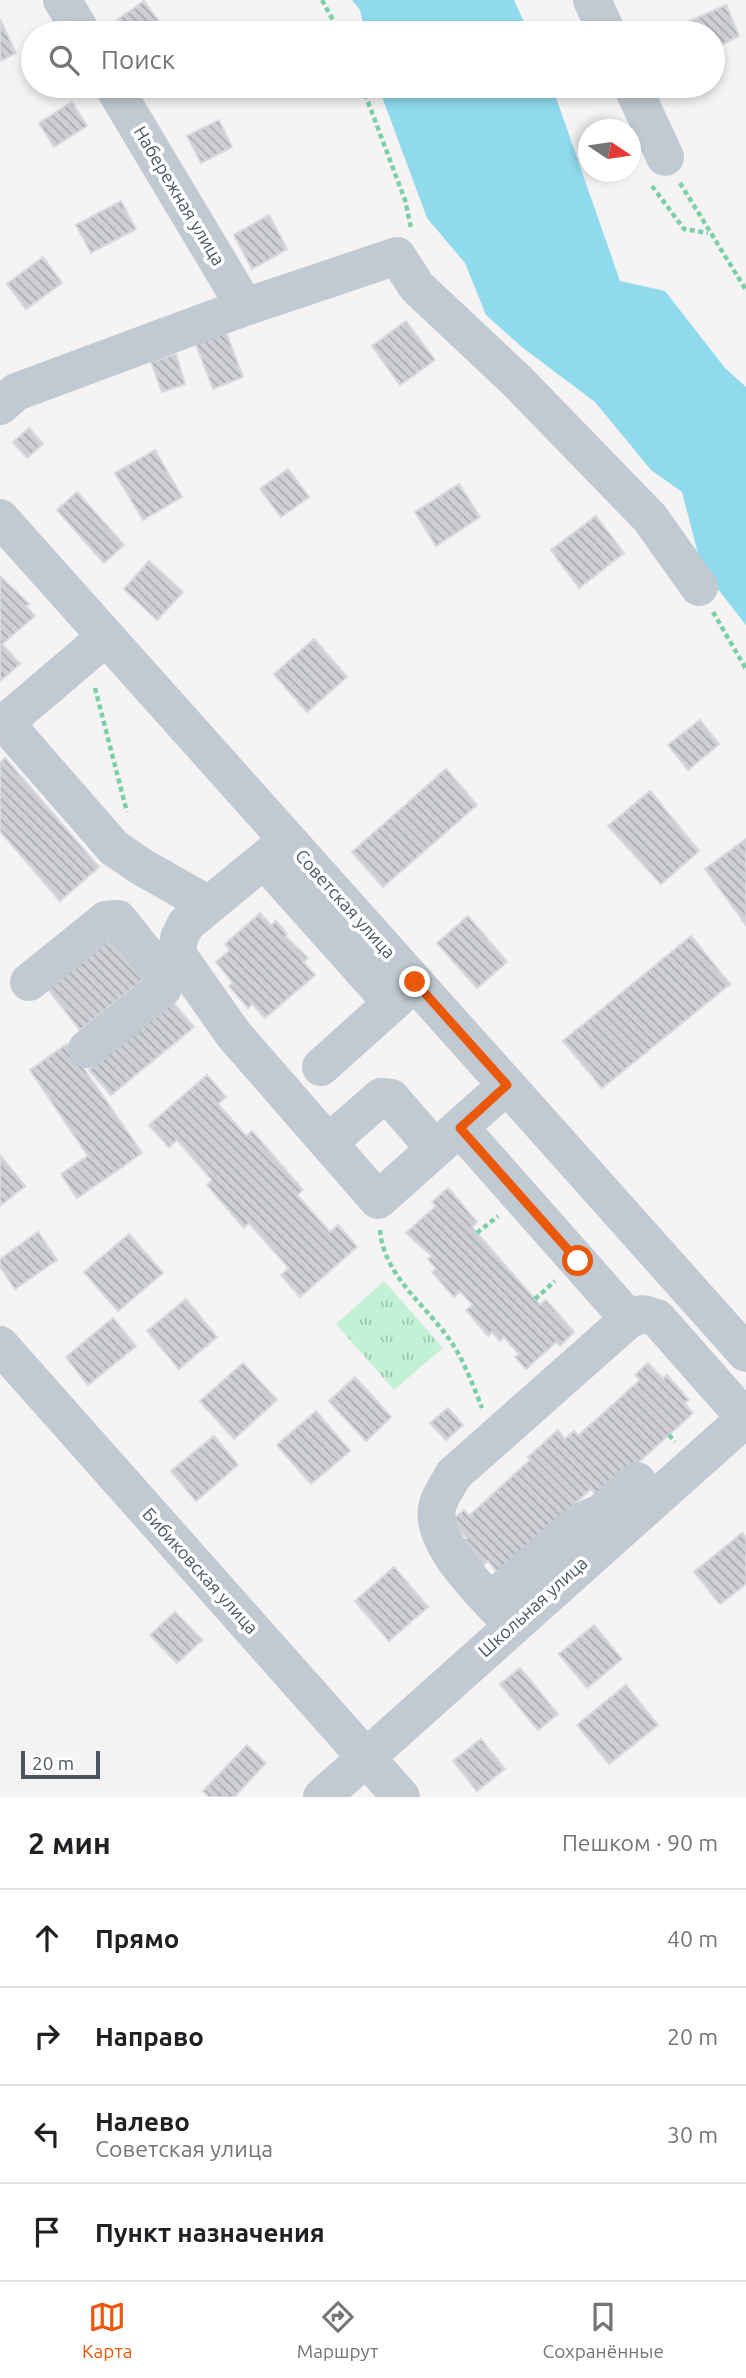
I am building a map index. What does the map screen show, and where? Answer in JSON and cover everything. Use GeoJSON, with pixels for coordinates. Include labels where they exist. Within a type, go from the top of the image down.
{"type":"FeatureCollection","features":[{"type":"Feature","properties":{"kind":"street"},"geometry":{"type":"LineString","coordinates":[[62,0],[75,21]]}},
{"type":"Feature","properties":{"kind":"street"},"geometry":{"type":"LineString","coordinates":[[592,0],[602,21]]}},
{"type":"Feature","properties":{"kind":"street","name":"Набережная улица"},"geometry":{"type":"LineString","coordinates":[[120,98],[245,307]]}},
{"type":"Feature","properties":{"kind":"street"},"geometry":{"type":"LineString","coordinates":[[636,98],[656,168]]}},
{"type":"Feature","properties":{"kind":"street"},"geometry":{"type":"LineString","coordinates":[[5,395],[245,307],[397,256],[418,287],[517,381],[650,519],[699,587]]}},
{"type":"Feature","properties":{"kind":"street","name":"Советская улица"},"geometry":{"type":"LineString","coordinates":[[0,518],[96,645],[403,993],[507,1085],[746,1353]]}},
{"type":"Feature","properties":{"kind":"street"},"geometry":{"type":"LineString","coordinates":[[96,645],[2,725],[114,848],[209,905]]}},
{"type":"Feature","properties":{"kind":"street"},"geometry":{"type":"LineString","coordinates":[[87,1049],[163,988],[165,959],[186,924],[276,850]]}},
{"type":"Feature","properties":{"kind":"street"},"geometry":{"type":"LineString","coordinates":[[29,982],[106,920],[118,919],[165,959],[378,1199],[507,1085]]}},
{"type":"Feature","properties":{"kind":"street"},"geometry":{"type":"LineString","coordinates":[[321,1068],[403,993]]}},
{"type":"Feature","properties":{"kind":"street"},"geometry":{"type":"LineString","coordinates":[[328,1143],[381,1097],[391,1098],[447,1138],[629,1319]]}},
{"type":"Feature","properties":{"kind":"street"},"geometry":{"type":"LineString","coordinates":[[502,1613],[450,1554],[437,1525],[438,1505],[453,1475],[629,1319],[643,1314],[657,1318],[740,1412]]}},
{"type":"Feature","properties":{"kind":"street","name":"Бибиковская улица"},"geometry":{"type":"LineString","coordinates":[[0,1345],[401,1797]]}},
{"type":"Feature","properties":{"kind":"street","name":"Школьная улица"},"geometry":{"type":"LineString","coordinates":[[322,1797],[502,1613],[740,1412]]}},
{"type":"Feature","properties":{"kind":"path"},"geometry":{"type":"LineString","coordinates":[[322,0],[334,21]]}},
{"type":"Feature","properties":{"kind":"path"},"geometry":{"type":"LineString","coordinates":[[366,98],[411,221],[407,241],[397,256]]}},
{"type":"Feature","properties":{"kind":"path"},"geometry":{"type":"LineString","coordinates":[[656,168],[684,229],[708,233]]}},
{"type":"Feature","properties":{"kind":"path"},"geometry":{"type":"LineString","coordinates":[[656,168],[708,233],[746,290]]}},
{"type":"Feature","properties":{"kind":"path"},"geometry":{"type":"LineString","coordinates":[[699,587],[746,669]]}},
{"type":"Feature","properties":{"kind":"path"},"geometry":{"type":"LineString","coordinates":[[96,645],[128,814]]}},
{"type":"Feature","properties":{"kind":"path"},"geometry":{"type":"LineString","coordinates":[[378,1199],[381,1246],[390,1267],[438,1322],[456,1350],[496,1437]]}},
{"type":"Feature","properties":{"kind":"green space"},"geometry":{"type":"Polygon","coordinates":[[[384,1281],[443,1348],[394,1390],[336,1324],[384,1281]]]}},
{"type":"Feature","properties":{"kind":"water"},"geometry":{"type":"Polygon","coordinates":[[[352,0],[514,0],[524,21],[362,21],[360,10],[352,0]]]}},
{"type":"Feature","properties":{"kind":"water"},"geometry":{"type":"Polygon","coordinates":[[[382,98],[556,98],[578,161],[578,182],[585,182],[620,281],[665,291],[725,368],[746,387],[746,625],[702,569],[682,492],[651,470],[595,402],[523,348],[486,315],[465,263],[427,218],[382,98]]]}},
{"type":"Feature","properties":{"kind":"building"},"geometry":{"type":"Polygon","coordinates":[[[144,1],[159,21],[116,21],[144,1]]]}},
{"type":"Feature","properties":{"kind":"building"},"geometry":{"type":"Polygon","coordinates":[[[726,5],[739,36],[725,43],[725,21],[690,21],[726,5]]]}},
{"type":"Feature","properties":{"kind":"building"},"geometry":{"type":"Polygon","coordinates":[[[0,19],[16,53],[0,61],[0,19]]]}},
{"type":"Feature","properties":{"kind":"building"},"geometry":{"type":"Polygon","coordinates":[[[72,102],[87,126],[54,147],[39,123],[72,102]]]}},
{"type":"Feature","properties":{"kind":"building"},"geometry":{"type":"Polygon","coordinates":[[[219,120],[232,147],[201,163],[187,136],[219,120]]]}},
{"type":"Feature","properties":{"kind":"building"},"geometry":{"type":"Polygon","coordinates":[[[121,201],[136,229],[91,253],[76,225],[121,201]]]}},
{"type":"Feature","properties":{"kind":"building"},"geometry":{"type":"Polygon","coordinates":[[[269,215],[287,249],[252,269],[234,235],[269,215]]]}},
{"type":"Feature","properties":{"kind":"building"},"geometry":{"type":"Polygon","coordinates":[[[43,257],[62,283],[26,309],[7,284],[43,257]]]}},
{"type":"Feature","properties":{"kind":"building"},"geometry":{"type":"Polygon","coordinates":[[[406,321],[435,360],[400,385],[372,346],[406,321]]]}},
{"type":"Feature","properties":{"kind":"building"},"geometry":{"type":"Polygon","coordinates":[[[224,327],[243,377],[213,389],[194,339],[224,327]]]}},
{"type":"Feature","properties":{"kind":"building"},"geometry":{"type":"Polygon","coordinates":[[[176,354],[185,384],[162,392],[151,362],[176,354]]]}},
{"type":"Feature","properties":{"kind":"building"},"geometry":{"type":"Polygon","coordinates":[[[29,428],[43,444],[27,458],[13,442],[29,428]]]}},
{"type":"Feature","properties":{"kind":"building"},"geometry":{"type":"Polygon","coordinates":[[[155,450],[182,497],[143,520],[115,473],[155,450]]]}},
{"type":"Feature","properties":{"kind":"building"},"geometry":{"type":"Polygon","coordinates":[[[288,469],[309,497],[281,517],[260,489],[288,469]]]}},
{"type":"Feature","properties":{"kind":"building"},"geometry":{"type":"Polygon","coordinates":[[[459,484],[480,517],[436,546],[415,512],[459,484]]]}},
{"type":"Feature","properties":{"kind":"building"},"geometry":{"type":"Polygon","coordinates":[[[77,492],[124,545],[104,563],[57,510],[77,492]]]}},
{"type":"Feature","properties":{"kind":"building"},"geometry":{"type":"Polygon","coordinates":[[[596,516],[624,553],[579,588],[551,550],[596,516]]]}},
{"type":"Feature","properties":{"kind":"building"},"geometry":{"type":"Polygon","coordinates":[[[149,561],[183,592],[157,620],[124,589],[149,561]]]}},
{"type":"Feature","properties":{"kind":"building"},"geometry":{"type":"Polygon","coordinates":[[[0,576],[29,604],[26,606],[35,616],[2,644],[20,664],[0,681],[0,576]]]}},
{"type":"Feature","properties":{"kind":"building"},"geometry":{"type":"Polygon","coordinates":[[[314,639],[347,677],[307,712],[274,674],[314,639]]]}},
{"type":"Feature","properties":{"kind":"building"},"geometry":{"type":"Polygon","coordinates":[[[700,720],[719,744],[688,770],[668,745],[700,720]]]}},
{"type":"Feature","properties":{"kind":"building"},"geometry":{"type":"Polygon","coordinates":[[[5,758],[99,867],[60,901],[0,831],[0,763],[5,758]]]}},
{"type":"Feature","properties":{"kind":"building"},"geometry":{"type":"Polygon","coordinates":[[[446,769],[477,805],[383,887],[352,852],[446,769]]]}},
{"type":"Feature","properties":{"kind":"building"},"geometry":{"type":"Polygon","coordinates":[[[650,791],[699,851],[661,884],[608,826],[650,791]]]}},
{"type":"Feature","properties":{"kind":"building"},"geometry":{"type":"Polygon","coordinates":[[[746,839],[746,925],[705,869],[746,839]]]}},
{"type":"Feature","properties":{"kind":"building"},"geometry":{"type":"Polygon","coordinates":[[[260,913],[271,926],[276,921],[287,934],[285,936],[308,958],[303,962],[315,975],[265,1018],[252,1004],[248,1008],[229,986],[233,983],[216,962],[230,950],[225,944],[260,913]]]}},
{"type":"Feature","properties":{"kind":"building"},"geometry":{"type":"Polygon","coordinates":[[[468,916],[507,962],[477,988],[437,943],[468,916]]]}},
{"type":"Feature","properties":{"kind":"building"},"geometry":{"type":"Polygon","coordinates":[[[113,929],[149,975],[80,1030],[44,984],[113,929]]]}},
{"type":"Feature","properties":{"kind":"building"},"geometry":{"type":"Polygon","coordinates":[[[691,936],[730,984],[602,1088],[563,1041],[691,936]]]}},
{"type":"Feature","properties":{"kind":"building"},"geometry":{"type":"Polygon","coordinates":[[[172,1001],[194,1027],[111,1095],[89,1070],[172,1001]]]}},
{"type":"Feature","properties":{"kind":"building"},"geometry":{"type":"Polygon","coordinates":[[[67,1044],[142,1153],[77,1198],[61,1174],[88,1156],[30,1070],[67,1044]]]}},
{"type":"Feature","properties":{"kind":"building"},"geometry":{"type":"Polygon","coordinates":[[[207,1075],[226,1097],[218,1104],[246,1136],[252,1131],[303,1190],[297,1195],[330,1232],[338,1225],[357,1247],[300,1297],[281,1275],[289,1268],[249,1223],[244,1228],[207,1185],[212,1180],[177,1140],[169,1147],[149,1125],[207,1075]]]}},
{"type":"Feature","properties":{"kind":"building"},"geometry":{"type":"Polygon","coordinates":[[[0,1155],[25,1186],[0,1206],[0,1155]]]}},
{"type":"Feature","properties":{"kind":"building"},"geometry":{"type":"Polygon","coordinates":[[[448,1188],[477,1222],[472,1227],[540,1305],[546,1300],[574,1332],[560,1346],[556,1342],[526,1369],[515,1357],[519,1354],[504,1337],[500,1341],[492,1332],[488,1336],[466,1310],[473,1305],[460,1291],[454,1297],[432,1272],[436,1269],[428,1259],[432,1256],[406,1233],[436,1206],[432,1202],[448,1188]]]}},
{"type":"Feature","properties":{"kind":"building"},"geometry":{"type":"Polygon","coordinates":[[[38,1232],[57,1260],[15,1289],[0,1267],[0,1259],[38,1232]]]}},
{"type":"Feature","properties":{"kind":"building"},"geometry":{"type":"Polygon","coordinates":[[[129,1234],[163,1273],[118,1311],[84,1272],[129,1234]]]}},
{"type":"Feature","properties":{"kind":"building"},"geometry":{"type":"Polygon","coordinates":[[[186,1299],[217,1337],[179,1369],[147,1331],[186,1299]]]}},
{"type":"Feature","properties":{"kind":"building"},"geometry":{"type":"Polygon","coordinates":[[[113,1318],[136,1346],[88,1385],[66,1357],[113,1318]]]}},
{"type":"Feature","properties":{"kind":"building"},"geometry":{"type":"Polygon","coordinates":[[[243,1363],[277,1400],[234,1439],[200,1401],[243,1363]]]}},
{"type":"Feature","properties":{"kind":"building"},"geometry":{"type":"Polygon","coordinates":[[[648,1363],[663,1379],[667,1375],[689,1400],[684,1403],[693,1413],[599,1498],[591,1489],[498,1573],[488,1561],[483,1565],[462,1541],[467,1538],[451,1521],[464,1510],[469,1516],[530,1460],[528,1457],[558,1430],[565,1439],[574,1431],[578,1436],[640,1380],[635,1375],[648,1363]]]}},
{"type":"Feature","properties":{"kind":"building"},"geometry":{"type":"Polygon","coordinates":[[[355,1377],[391,1417],[366,1441],[329,1401],[355,1377]]]}},
{"type":"Feature","properties":{"kind":"building"},"geometry":{"type":"Polygon","coordinates":[[[448,1408],[463,1425],[446,1440],[430,1423],[448,1408]]]}},
{"type":"Feature","properties":{"kind":"building"},"geometry":{"type":"Polygon","coordinates":[[[316,1411],[350,1451],[311,1484],[277,1445],[316,1411]]]}},
{"type":"Feature","properties":{"kind":"building"},"geometry":{"type":"Polygon","coordinates":[[[214,1436],[238,1465],[196,1501],[171,1471],[214,1436]]]}},
{"type":"Feature","properties":{"kind":"building"},"geometry":{"type":"Polygon","coordinates":[[[742,1533],[746,1537],[746,1584],[720,1604],[694,1572],[742,1533]]]}},
{"type":"Feature","properties":{"kind":"building"},"geometry":{"type":"Polygon","coordinates":[[[394,1567],[428,1607],[389,1641],[355,1601],[394,1567]]]}},
{"type":"Feature","properties":{"kind":"building"},"geometry":{"type":"Polygon","coordinates":[[[175,1612],[202,1640],[177,1663],[150,1635],[175,1612]]]}},
{"type":"Feature","properties":{"kind":"building"},"geometry":{"type":"Polygon","coordinates":[[[594,1625],[622,1659],[587,1688],[559,1654],[594,1625]]]}},
{"type":"Feature","properties":{"kind":"building"},"geometry":{"type":"Polygon","coordinates":[[[520,1668],[558,1714],[538,1730],[500,1684],[520,1668]]]}},
{"type":"Feature","properties":{"kind":"building"},"geometry":{"type":"Polygon","coordinates":[[[626,1685],[658,1725],[609,1764],[577,1725],[626,1685]]]}},
{"type":"Feature","properties":{"kind":"building"},"geometry":{"type":"Polygon","coordinates":[[[481,1739],[505,1769],[477,1791],[453,1761],[481,1739]]]}},
{"type":"Feature","properties":{"kind":"building"},"geometry":{"type":"Polygon","coordinates":[[[247,1745],[266,1763],[234,1797],[209,1797],[203,1791],[247,1745]]]}},
{"type":"Feature","properties":{"kind":"route"},"geometry":{"type":"LineString","coordinates":[[415,982],[507,1085],[460,1128],[578,1261]]}}]}
